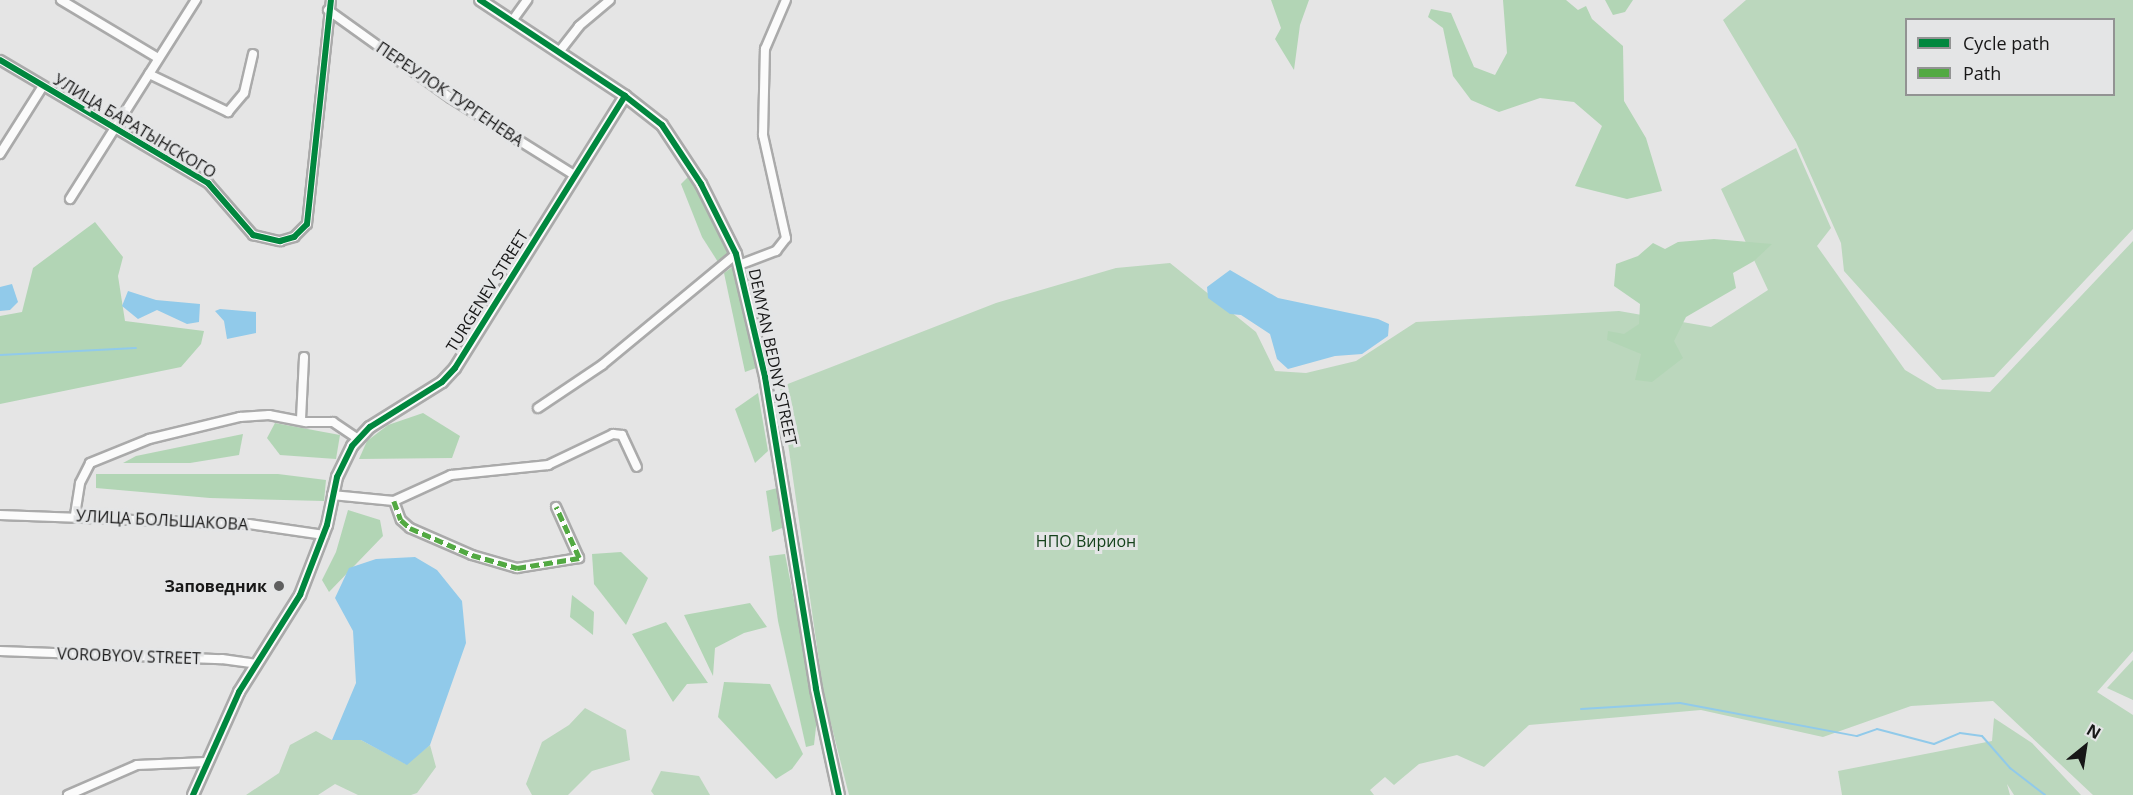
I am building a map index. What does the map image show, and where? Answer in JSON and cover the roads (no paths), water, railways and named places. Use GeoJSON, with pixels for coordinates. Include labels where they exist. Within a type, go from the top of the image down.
{"type":"FeatureCollection","features":[{"type":"Feature","properties":{"kind":"street"},"geometry":{"type":"LineString","coordinates":[[61,0],[158,58]]}},
{"type":"Feature","properties":{"kind":"street"},"geometry":{"type":"LineString","coordinates":[[69,200],[196,0]]}},
{"type":"Feature","properties":{"kind":"street"},"geometry":{"type":"LineString","coordinates":[[328,10],[331,0]]}},
{"type":"Feature","properties":{"kind":"street","name":"DEMYAN BEDNY STREET"},"geometry":{"type":"LineString","coordinates":[[480,0],[625,96],[662,125],[682,152],[736,254],[770,400],[813,671],[839,795]]}},
{"type":"Feature","properties":{"kind":"street"},"geometry":{"type":"LineString","coordinates":[[512,21],[527,0]]}},
{"type":"Feature","properties":{"kind":"street"},"geometry":{"type":"LineString","coordinates":[[559,52],[579,26],[610,0]]}},
{"type":"Feature","properties":{"kind":"street"},"geometry":{"type":"LineString","coordinates":[[739,265],[776,251],[786,238],[765,147],[763,123],[765,49],[786,0]]}},
{"type":"Feature","properties":{"kind":"street","name":"ПЕРЕУЛОК ТУРГЕНЕВА"},"geometry":{"type":"LineString","coordinates":[[328,10],[451,98],[574,175]]}},
{"type":"Feature","properties":{"kind":"street","name":"УЛИЦА БАРАТЫНСКОГО"},"geometry":{"type":"LineString","coordinates":[[0,60],[208,183],[253,235],[280,241],[294,237],[307,224],[328,10]]}},
{"type":"Feature","properties":{"kind":"street"},"geometry":{"type":"LineString","coordinates":[[149,74],[228,112],[244,93],[253,54]]}},
{"type":"Feature","properties":{"kind":"street"},"geometry":{"type":"LineString","coordinates":[[0,154],[43,86]]}},
{"type":"Feature","properties":{"kind":"street","name":"TURGENEV STREET"},"geometry":{"type":"LineString","coordinates":[[193,795],[206,762],[257,664],[300,595],[324,534],[332,495],[358,439],[394,409],[442,382],[455,368],[625,96]]}},
{"type":"Feature","properties":{"kind":"street"},"geometry":{"type":"LineString","coordinates":[[538,408],[602,365],[736,254]]}},
{"type":"Feature","properties":{"kind":"street"},"geometry":{"type":"LineString","coordinates":[[301,419],[304,357]]}},
{"type":"Feature","properties":{"kind":"street"},"geometry":{"type":"LineString","coordinates":[[75,515],[80,483],[90,463],[149,439],[240,417],[269,415],[333,422],[358,439]]}},
{"type":"Feature","properties":{"kind":"street"},"geometry":{"type":"LineString","coordinates":[[332,495],[394,501],[451,475],[548,465],[613,434],[622,435],[637,467]]}},
{"type":"Feature","properties":{"kind":"street"},"geometry":{"type":"LineString","coordinates":[[394,501],[401,520],[410,528],[472,555],[517,568],[579,558],[556,507]]}},
{"type":"Feature","properties":{"kind":"street","name":"УЛИЦА БОЛЬШАКОВА"},"geometry":{"type":"LineString","coordinates":[[0,515],[75,515],[291,527],[324,534]]}},
{"type":"Feature","properties":{"kind":"street","name":"VOROBYOV STREET"},"geometry":{"type":"LineString","coordinates":[[0,651],[222,659],[257,664]]}},
{"type":"Feature","properties":{"kind":"street"},"geometry":{"type":"LineString","coordinates":[[68,795],[137,765],[206,762]]}},
{"type":"Feature","properties":{"kind":"water"},"geometry":{"type":"Polygon","coordinates":[[[1230,270],[1278,298],[1378,319],[1389,324],[1388,336],[1362,354],[1335,356],[1288,369],[1277,359],[1270,334],[1241,315],[1230,314],[1208,298],[1207,287],[1230,270]]]}},
{"type":"Feature","properties":{"kind":"water"},"geometry":{"type":"Polygon","coordinates":[[[12,284],[18,302],[10,310],[0,311],[0,287],[12,284]]]}},
{"type":"Feature","properties":{"kind":"water"},"geometry":{"type":"Polygon","coordinates":[[[128,291],[156,300],[200,304],[199,322],[187,324],[157,310],[138,319],[122,306],[128,291]]]}},
{"type":"Feature","properties":{"kind":"water"},"geometry":{"type":"Polygon","coordinates":[[[220,309],[256,312],[256,333],[227,339],[224,321],[215,311],[220,309]]]}},
{"type":"Feature","properties":{"kind":"water"},"geometry":{"type":"Polygon","coordinates":[[[415,557],[437,570],[462,601],[466,643],[430,745],[407,765],[361,740],[332,740],[356,683],[353,631],[335,598],[349,568],[376,559],[415,557]]]}},
{"type":"Feature","properties":{"kind":"waterway"},"geometry":{"type":"LineString","coordinates":[[0,355],[136,348]]}},
{"type":"Feature","properties":{"kind":"waterway"},"geometry":{"type":"LineString","coordinates":[[1581,709],[1680,703],[1857,736],[1877,729],[1934,744],[1960,733],[1982,736],[2010,768],[2045,795]]}},
{"type":"Feature","properties":{"kind":"place","name":"Заповедник"},"geometry":{"type":"Point","coordinates":[279,586]}},
{"type":"Feature","properties":{"kind":"park label","name":"НПО Вирион"},"geometry":{"type":"Point","coordinates":[1086,541]}}]}
